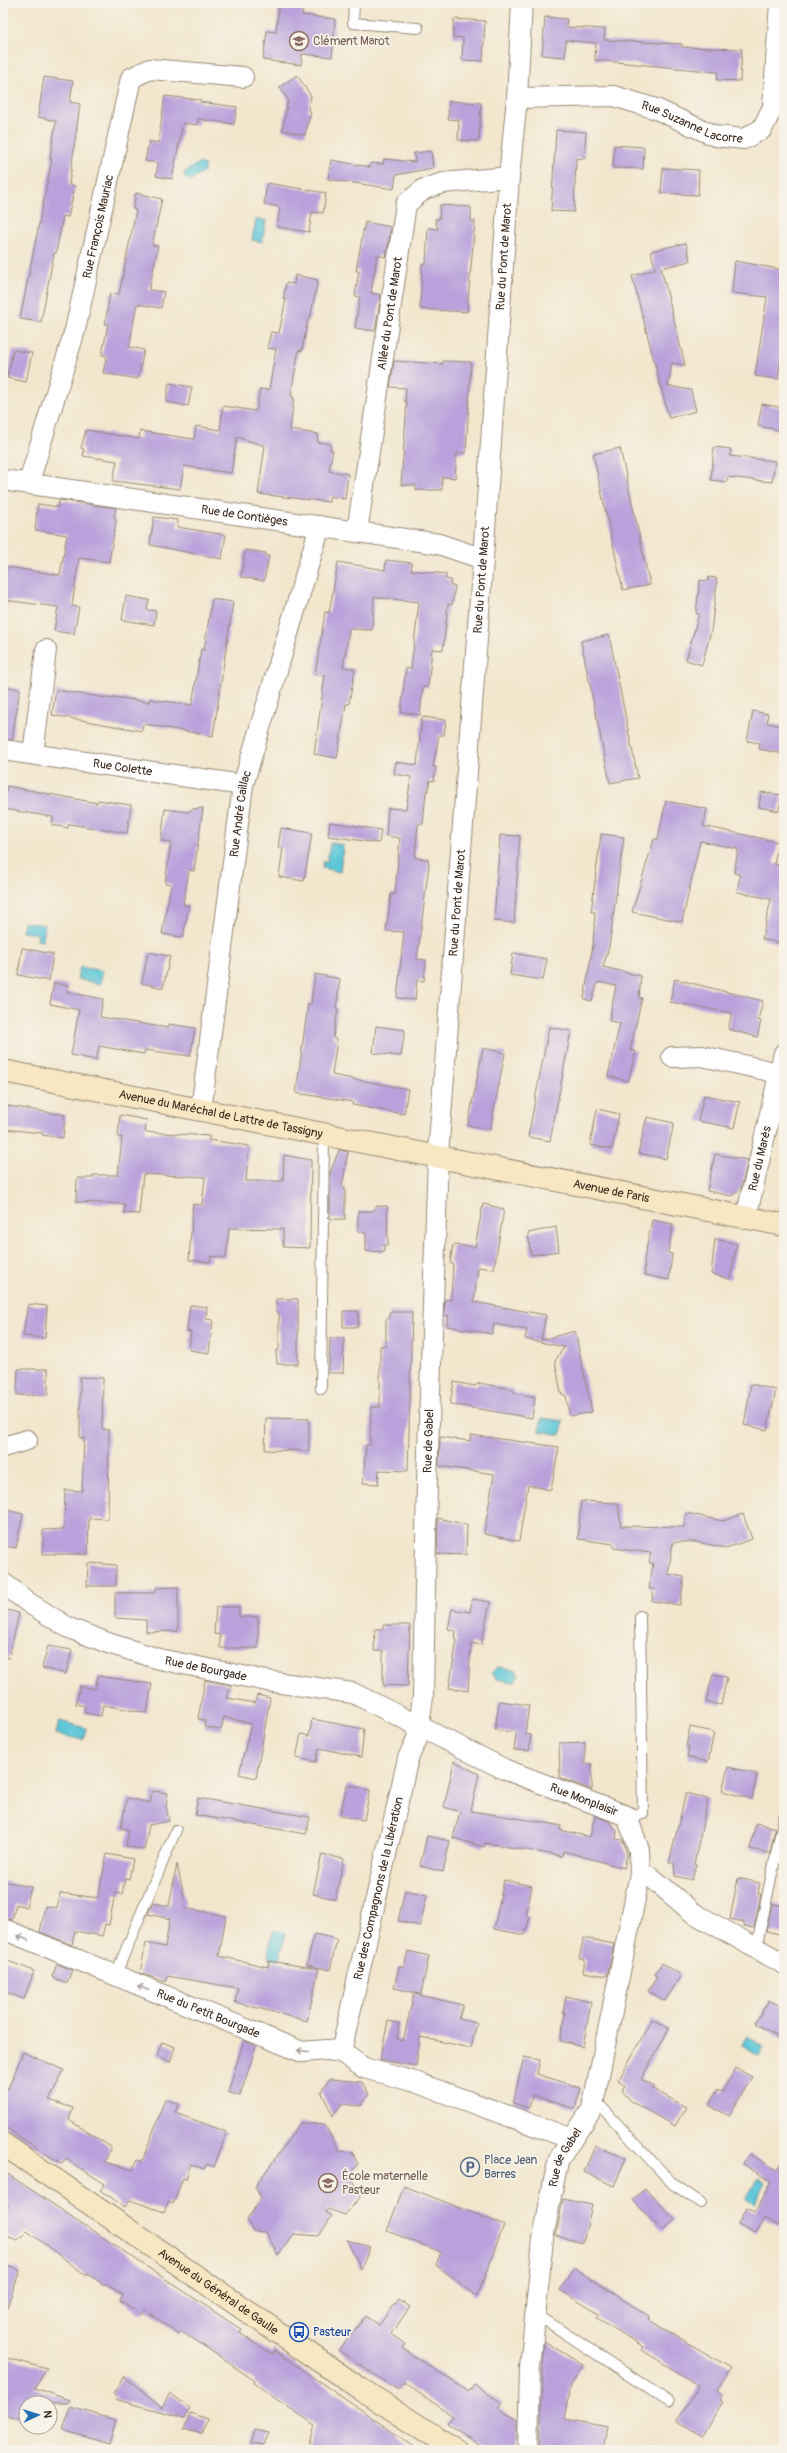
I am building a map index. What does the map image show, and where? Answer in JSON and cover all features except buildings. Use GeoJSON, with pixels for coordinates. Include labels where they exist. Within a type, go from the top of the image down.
{"type":"FeatureCollection","features":[{"type":"Feature","properties":{"kind":"main road","name":"Avenue du Maréchal de Lattre de Tassigny"},"geometry":{"type":"LineString","coordinates":[[3,1072],[438,1156]]}},
{"type":"Feature","properties":{"kind":"main road","name":"Avenue de Paris"},"geometry":{"type":"LineString","coordinates":[[438,1156],[784,1225]]}},
{"type":"Feature","properties":{"kind":"main road","name":"Avenue du Général de Gaulle"},"geometry":{"type":"LineString","coordinates":[[3,2144],[358,2388],[456,2450]]}},
{"type":"Feature","properties":{"kind":"street","name":"Rue du Pont de Marot"},"geometry":{"type":"LineString","coordinates":[[438,1156],[483,559],[509,177],[517,98],[522,3]]}},
{"type":"Feature","properties":{"kind":"street","name":"Rue Suzanne Lacorre"},"geometry":{"type":"LineString","coordinates":[[517,98],[614,96],[656,109],[714,136],[744,139],[762,129],[773,107],[780,3]]}},
{"type":"Feature","properties":{"kind":"street","name":"Rue François Mauriac"},"geometry":{"type":"LineString","coordinates":[[29,482],[76,330],[131,78],[150,68],[243,77]]}},
{"type":"Feature","properties":{"kind":"street","name":"Allée du Pont de Marot"},"geometry":{"type":"LineString","coordinates":[[357,532],[406,204],[424,189],[443,183],[509,177]]}},
{"type":"Feature","properties":{"kind":"street","name":"Rue de Contièges"},"geometry":{"type":"LineString","coordinates":[[3,480],[29,482],[439,544],[483,559]]}},
{"type":"Feature","properties":{"kind":"street","name":"Rue André Caillac"},"geometry":{"type":"LineString","coordinates":[[200,1110],[243,785],[320,526]]}},
{"type":"Feature","properties":{"kind":"street"},"geometry":{"type":"LineString","coordinates":[[33,754],[46,650]]}},
{"type":"Feature","properties":{"kind":"street","name":"Rue Colette"},"geometry":{"type":"LineString","coordinates":[[3,750],[243,785]]}},
{"type":"Feature","properties":{"kind":"street","name":"Rue du Marès"},"geometry":{"type":"LineString","coordinates":[[746,1218],[784,1053]]}},
{"type":"Feature","properties":{"kind":"street"},"geometry":{"type":"LineString","coordinates":[[672,1057],[702,1056],[780,1073]]}},
{"type":"Feature","properties":{"kind":"street","name":"Rue de Gabel"},"geometry":{"type":"LineString","coordinates":[[419,1726],[423,1697],[427,1474],[438,1156]]}},
{"type":"Feature","properties":{"kind":"street"},"geometry":{"type":"LineString","coordinates":[[3,1447],[27,1440]]}},
{"type":"Feature","properties":{"kind":"street","name":"Rue de Bourgade"},"geometry":{"type":"LineString","coordinates":[[3,1583],[29,1603],[69,1628],[108,1643],[159,1659],[267,1681],[353,1694],[419,1726]]}},
{"type":"Feature","properties":{"kind":"street","name":"Rue Monplaisir"},"geometry":{"type":"LineString","coordinates":[[419,1726],[504,1769],[627,1816],[639,1850],[640,1874]]}},
{"type":"Feature","properties":{"kind":"street","name":"Rue des Compagnons de la Libération"},"geometry":{"type":"LineString","coordinates":[[341,2052],[408,1758],[417,1739],[419,1726]]}},
{"type":"Feature","properties":{"kind":"street","name":"Rue de Gabel"},"geometry":{"type":"LineString","coordinates":[[528,2450],[530,2367],[543,2240],[554,2180],[559,2159],[592,2109],[640,1874]]}},
{"type":"Feature","properties":{"kind":"street"},"geometry":{"type":"LineString","coordinates":[[640,1874],[651,1877],[692,1912],[784,1964]]}},
{"type":"Feature","properties":{"kind":"street","name":"Rue du Petit Bourgade"},"geometry":{"type":"LineString","coordinates":[[3,1929],[302,2052],[326,2050],[341,2052]]}},
{"type":"Feature","properties":{"kind":"street"},"geometry":{"type":"LineString","coordinates":[[341,2052],[364,2068],[415,2082],[572,2140]]}},
{"type":"Feature","properties":{"kind":"lane"},"geometry":{"type":"LineString","coordinates":[[354,3],[353,23],[418,28]]}},
{"type":"Feature","properties":{"kind":"lane"},"geometry":{"type":"LineString","coordinates":[[321,1389],[324,1134]]}},
{"type":"Feature","properties":{"kind":"lane"},"geometry":{"type":"LineString","coordinates":[[627,1816],[643,1813],[640,1616]]}},
{"type":"Feature","properties":{"kind":"lane"},"geometry":{"type":"LineString","coordinates":[[756,1949],[784,1817]]}},
{"type":"Feature","properties":{"kind":"lane"},"geometry":{"type":"LineString","coordinates":[[115,1976],[176,1830]]}},
{"type":"Feature","properties":{"kind":"lane"},"geometry":{"type":"LineString","coordinates":[[594,2099],[673,2184],[701,2203]]}},
{"type":"Feature","properties":{"kind":"lane"},"geometry":{"type":"LineString","coordinates":[[536,2314],[669,2402]]}},
{"type":"Feature","properties":{"kind":"water"},"geometry":{"type":"Polygon","coordinates":[[[199,163],[205,165],[204,172],[190,181],[185,178],[184,173],[199,163]]]}},
{"type":"Feature","properties":{"kind":"water"},"geometry":{"type":"Polygon","coordinates":[[[256,219],[266,221],[262,242],[252,240],[256,219]]]}},
{"type":"Feature","properties":{"kind":"water"},"geometry":{"type":"Polygon","coordinates":[[[330,843],[343,845],[340,872],[322,868],[323,862],[327,862],[330,843]]]}},
{"type":"Feature","properties":{"kind":"water"},"geometry":{"type":"Polygon","coordinates":[[[24,922],[45,925],[43,941],[37,940],[38,934],[22,932],[24,922]]]}},
{"type":"Feature","properties":{"kind":"water"},"geometry":{"type":"Polygon","coordinates":[[[80,967],[103,971],[100,984],[77,979],[80,967]]]}},
{"type":"Feature","properties":{"kind":"water"},"geometry":{"type":"Polygon","coordinates":[[[542,1418],[563,1421],[561,1435],[539,1431],[542,1418]]]}},
{"type":"Feature","properties":{"kind":"water"},"geometry":{"type":"Polygon","coordinates":[[[498,1667],[516,1670],[519,1676],[514,1682],[496,1679],[492,1672],[498,1667]]]}},
{"type":"Feature","properties":{"kind":"water"},"geometry":{"type":"Polygon","coordinates":[[[59,1721],[86,1728],[83,1740],[56,1734],[59,1721]]]}},
{"type":"Feature","properties":{"kind":"water"},"geometry":{"type":"Polygon","coordinates":[[[273,1930],[286,1933],[279,1960],[269,1958],[268,1955],[273,1930]]]}},
{"type":"Feature","properties":{"kind":"water"},"geometry":{"type":"Polygon","coordinates":[[[747,2036],[764,2047],[759,2056],[742,2046],[747,2036]]]}},
{"type":"Feature","properties":{"kind":"water"},"geometry":{"type":"Polygon","coordinates":[[[757,2179],[765,2183],[754,2204],[746,2199],[757,2179]]]}},
{"type":"Feature","properties":{"kind":"place","name":"Clément Marot"},"geometry":{"type":"Point","coordinates":[299,41]}},
{"type":"Feature","properties":{"kind":"place","name":"Place Jean Barres"},"geometry":{"type":"Point","coordinates":[470,2167]}},
{"type":"Feature","properties":{"kind":"place","name":"École maternelle Pasteur"},"geometry":{"type":"Point","coordinates":[328,2183]}},
{"type":"Feature","properties":{"kind":"place","name":"Pasteur"},"geometry":{"type":"Point","coordinates":[299,2332]}}]}
